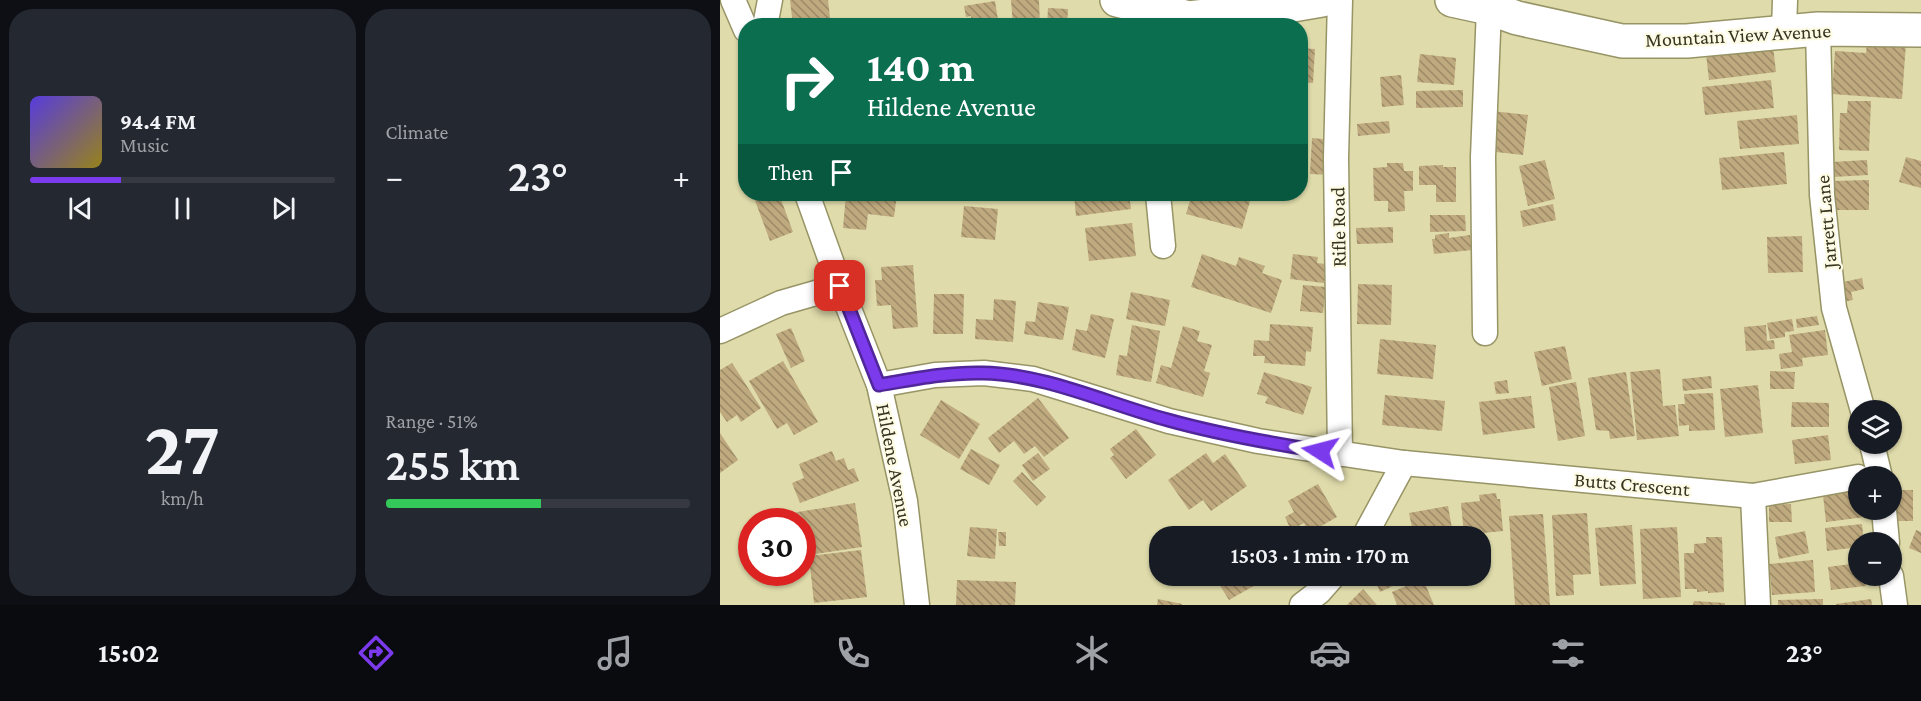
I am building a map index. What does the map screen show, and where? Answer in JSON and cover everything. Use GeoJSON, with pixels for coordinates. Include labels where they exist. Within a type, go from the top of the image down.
{"type":"FeatureCollection","features":[{"type":"Feature","properties":{"kind":"main road"},"geometry":{"type":"LineString","coordinates":[[1131,10],[1189,18],[1286,3],[1322,0]]}},
{"type":"Feature","properties":{"kind":"main road","name":"Mountain View Avenue"},"geometry":{"type":"LineString","coordinates":[[1452,0],[1489,8],[1517,18],[1622,41],[1687,41],[1785,15],[1818,29],[1921,30]]}},
{"type":"Feature","properties":{"kind":"street"},"geometry":{"type":"LineString","coordinates":[[733,0],[741,18]]}},
{"type":"Feature","properties":{"kind":"street"},"geometry":{"type":"LineString","coordinates":[[767,18],[770,0]]}},
{"type":"Feature","properties":{"kind":"street","name":"Rifle Road"},"geometry":{"type":"LineString","coordinates":[[1340,0],[1336,158],[1340,454]]}},
{"type":"Feature","properties":{"kind":"street"},"geometry":{"type":"LineString","coordinates":[[1485,333],[1483,157],[1489,8]]}},
{"type":"Feature","properties":{"kind":"street","name":"Jarrett Lane"},"geometry":{"type":"LineString","coordinates":[[1818,29],[1822,195],[1834,308],[1860,400]]}},
{"type":"Feature","properties":{"kind":"street","name":"Hildene Avenue"},"geometry":{"type":"LineString","coordinates":[[810,201],[879,385],[905,501],[917,605]]}},
{"type":"Feature","properties":{"kind":"street"},"geometry":{"type":"LineString","coordinates":[[1159,201],[1163,246]]}},
{"type":"Feature","properties":{"kind":"street"},"geometry":{"type":"LineString","coordinates":[[720,331],[781,303],[840,286]]}},
{"type":"Feature","properties":{"kind":"street","name":"Butts Crescent"},"geometry":{"type":"LineString","coordinates":[[879,385],[935,375],[984,373],[1033,378],[1169,421],[1258,441],[1404,463],[1753,496],[1848,480]]}},
{"type":"Feature","properties":{"kind":"street"},"geometry":{"type":"LineString","coordinates":[[1370,526],[1404,463]]}},
{"type":"Feature","properties":{"kind":"street"},"geometry":{"type":"LineString","coordinates":[[1753,496],[1758,605]]}},
{"type":"Feature","properties":{"kind":"street"},"geometry":{"type":"LineString","coordinates":[[1302,605],[1324,586]]}},
{"type":"Feature","properties":{"kind":"street"},"geometry":{"type":"LineString","coordinates":[[1892,586],[1895,605]]}},
{"type":"Feature","properties":{"kind":"building"},"geometry":{"type":"Polygon","coordinates":[[[790,0],[828,0],[830,18],[792,18],[790,0]]]}},
{"type":"Feature","properties":{"kind":"building"},"geometry":{"type":"Polygon","coordinates":[[[1011,0],[1039,0],[1040,18],[1012,18],[1011,0]]]}},
{"type":"Feature","properties":{"kind":"building"},"geometry":{"type":"Polygon","coordinates":[[[995,1],[998,18],[966,17],[964,6],[995,1]]]}},
{"type":"Feature","properties":{"kind":"building"},"geometry":{"type":"Polygon","coordinates":[[[1048,8],[1068,9],[1067,18],[1047,18],[1048,8]]]}},
{"type":"Feature","properties":{"kind":"building"},"geometry":{"type":"Polygon","coordinates":[[[1867,41],[1906,43],[1902,99],[1832,94],[1835,51],[1866,53],[1867,41]]]}},
{"type":"Feature","properties":{"kind":"building"},"geometry":{"type":"Polygon","coordinates":[[[1773,46],[1776,72],[1709,80],[1706,54],[1773,46]]]}},
{"type":"Feature","properties":{"kind":"building"},"geometry":{"type":"Polygon","coordinates":[[[1308,49],[1315,49],[1313,83],[1308,83],[1308,49]]]}},
{"type":"Feature","properties":{"kind":"building"},"geometry":{"type":"Polygon","coordinates":[[[1420,54],[1456,58],[1454,85],[1417,82],[1420,54]]]}},
{"type":"Feature","properties":{"kind":"building"},"geometry":{"type":"Polygon","coordinates":[[[1401,75],[1404,105],[1382,107],[1380,77],[1401,75]]]}},
{"type":"Feature","properties":{"kind":"building"},"geometry":{"type":"Polygon","coordinates":[[[1771,80],[1774,108],[1705,115],[1702,87],[1771,80]]]}},
{"type":"Feature","properties":{"kind":"building"},"geometry":{"type":"Polygon","coordinates":[[[1463,90],[1463,107],[1416,108],[1416,91],[1463,90]]]}},
{"type":"Feature","properties":{"kind":"building"},"geometry":{"type":"Polygon","coordinates":[[[1848,101],[1871,101],[1869,151],[1839,150],[1840,113],[1847,113],[1848,101]]]}},
{"type":"Feature","properties":{"kind":"building"},"geometry":{"type":"Polygon","coordinates":[[[1492,111],[1528,115],[1523,155],[1487,151],[1492,111]]]}},
{"type":"Feature","properties":{"kind":"building"},"geometry":{"type":"Polygon","coordinates":[[[1797,115],[1799,144],[1740,149],[1737,121],[1797,115]]]}},
{"type":"Feature","properties":{"kind":"building"},"geometry":{"type":"Polygon","coordinates":[[[1389,121],[1390,133],[1358,136],[1357,124],[1389,121]]]}},
{"type":"Feature","properties":{"kind":"building"},"geometry":{"type":"Polygon","coordinates":[[[1312,138],[1332,140],[1330,175],[1310,174],[1312,138]]]}},
{"type":"Feature","properties":{"kind":"building"},"geometry":{"type":"Polygon","coordinates":[[[1784,152],[1787,184],[1722,190],[1719,158],[1784,152]]]}},
{"type":"Feature","properties":{"kind":"building"},"geometry":{"type":"Polygon","coordinates":[[[1906,157],[1921,161],[1921,188],[1899,182],[1906,157]]]}},
{"type":"Feature","properties":{"kind":"building"},"geometry":{"type":"Polygon","coordinates":[[[1545,160],[1555,199],[1528,206],[1519,166],[1545,160]]]}},
{"type":"Feature","properties":{"kind":"building"},"geometry":{"type":"Polygon","coordinates":[[[1867,160],[1868,175],[1833,177],[1832,162],[1867,160]]]}},
{"type":"Feature","properties":{"kind":"building"},"geometry":{"type":"Polygon","coordinates":[[[1387,163],[1403,163],[1404,171],[1413,171],[1413,191],[1404,191],[1405,211],[1388,212],[1388,201],[1374,201],[1373,168],[1387,167],[1387,163]]]}},
{"type":"Feature","properties":{"kind":"building"},"geometry":{"type":"Polygon","coordinates":[[[1443,165],[1443,167],[1456,167],[1456,202],[1436,202],[1436,185],[1419,185],[1419,166],[1443,165]]]}},
{"type":"Feature","properties":{"kind":"building"},"geometry":{"type":"Polygon","coordinates":[[[1869,180],[1869,210],[1834,210],[1833,181],[1869,180]]]}},
{"type":"Feature","properties":{"kind":"building"},"geometry":{"type":"Polygon","coordinates":[[[755,201],[782,201],[793,232],[770,241],[755,201]]]}},
{"type":"Feature","properties":{"kind":"building"},"geometry":{"type":"Polygon","coordinates":[[[845,201],[896,201],[894,217],[868,214],[866,230],[843,228],[845,201]]]}},
{"type":"Feature","properties":{"kind":"building"},"geometry":{"type":"Polygon","coordinates":[[[1075,201],[1130,201],[1131,209],[1076,216],[1075,201]]]}},
{"type":"Feature","properties":{"kind":"building"},"geometry":{"type":"Polygon","coordinates":[[[1190,201],[1250,201],[1242,229],[1186,214],[1190,201]]]}},
{"type":"Feature","properties":{"kind":"building"},"geometry":{"type":"Polygon","coordinates":[[[1553,204],[1556,220],[1523,227],[1520,211],[1553,204]]]}},
{"type":"Feature","properties":{"kind":"building"},"geometry":{"type":"Polygon","coordinates":[[[964,206],[998,209],[995,240],[961,237],[964,206]]]}},
{"type":"Feature","properties":{"kind":"building"},"geometry":{"type":"Polygon","coordinates":[[[1430,215],[1465,215],[1466,231],[1430,232],[1430,215]]]}},
{"type":"Feature","properties":{"kind":"building"},"geometry":{"type":"Polygon","coordinates":[[[1132,223],[1136,256],[1089,261],[1085,228],[1132,223]]]}},
{"type":"Feature","properties":{"kind":"building"},"geometry":{"type":"Polygon","coordinates":[[[1393,227],[1393,243],[1357,244],[1356,228],[1393,227]]]}},
{"type":"Feature","properties":{"kind":"building"},"geometry":{"type":"Polygon","coordinates":[[[1449,233],[1449,238],[1470,235],[1472,250],[1434,254],[1432,239],[1435,239],[1435,235],[1449,233]]]}},
{"type":"Feature","properties":{"kind":"building"},"geometry":{"type":"Polygon","coordinates":[[[1802,236],[1803,272],[1768,273],[1767,237],[1802,236]]]}},
{"type":"Feature","properties":{"kind":"building"},"geometry":{"type":"Polygon","coordinates":[[[1202,254],[1236,266],[1239,257],[1265,266],[1262,273],[1282,280],[1271,313],[1191,287],[1202,254]]]}},
{"type":"Feature","properties":{"kind":"building"},"geometry":{"type":"Polygon","coordinates":[[[1293,254],[1318,257],[1317,263],[1326,264],[1324,283],[1290,279],[1293,254]]]}},
{"type":"Feature","properties":{"kind":"building"},"geometry":{"type":"Polygon","coordinates":[[[913,265],[918,327],[893,329],[891,305],[877,306],[875,280],[882,280],[881,267],[913,265]]]}},
{"type":"Feature","properties":{"kind":"building"},"geometry":{"type":"Polygon","coordinates":[[[1862,278],[1864,289],[1851,292],[1853,300],[1837,303],[1834,284],[1862,278]]]}},
{"type":"Feature","properties":{"kind":"building"},"geometry":{"type":"Polygon","coordinates":[[[1358,284],[1392,285],[1391,325],[1357,324],[1358,284]]]}},
{"type":"Feature","properties":{"kind":"building"},"geometry":{"type":"Polygon","coordinates":[[[1303,285],[1326,287],[1323,313],[1300,311],[1303,285]]]}},
{"type":"Feature","properties":{"kind":"building"},"geometry":{"type":"Polygon","coordinates":[[[1131,292],[1170,300],[1165,326],[1126,319],[1131,292]]]}},
{"type":"Feature","properties":{"kind":"building"},"geometry":{"type":"Polygon","coordinates":[[[934,294],[964,294],[963,334],[933,334],[934,294]]]}},
{"type":"Feature","properties":{"kind":"building"},"geometry":{"type":"Polygon","coordinates":[[[994,299],[1016,301],[1013,342],[975,339],[976,319],[993,320],[994,299]]]}},
{"type":"Feature","properties":{"kind":"building"},"geometry":{"type":"Polygon","coordinates":[[[1038,302],[1069,307],[1063,340],[1024,334],[1026,321],[1035,322],[1038,302]]]}},
{"type":"Feature","properties":{"kind":"building"},"geometry":{"type":"Polygon","coordinates":[[[1091,314],[1114,319],[1105,358],[1072,350],[1076,329],[1087,331],[1091,314]]]}},
{"type":"Feature","properties":{"kind":"building"},"geometry":{"type":"Polygon","coordinates":[[[1817,316],[1819,325],[1797,328],[1796,319],[1817,316]]]}},
{"type":"Feature","properties":{"kind":"building"},"geometry":{"type":"Polygon","coordinates":[[[1792,319],[1794,331],[1785,332],[1785,337],[1770,339],[1767,323],[1792,319]]]}},
{"type":"Feature","properties":{"kind":"building"},"geometry":{"type":"Polygon","coordinates":[[[1270,324],[1313,327],[1311,352],[1306,351],[1305,366],[1264,363],[1265,356],[1253,356],[1254,340],[1269,341],[1270,324]]]}},
{"type":"Feature","properties":{"kind":"building"},"geometry":{"type":"Polygon","coordinates":[[[1132,325],[1160,331],[1151,382],[1116,375],[1119,355],[1127,356],[1132,325]]]}},
{"type":"Feature","properties":{"kind":"building"},"geometry":{"type":"Polygon","coordinates":[[[1766,325],[1767,341],[1774,340],[1775,349],[1746,351],[1744,327],[1766,325]]]}},
{"type":"Feature","properties":{"kind":"building"},"geometry":{"type":"Polygon","coordinates":[[[1183,326],[1200,331],[1197,341],[1212,345],[1204,371],[1210,373],[1203,397],[1156,383],[1161,365],[1171,368],[1183,326]]]}},
{"type":"Feature","properties":{"kind":"building"},"geometry":{"type":"Polygon","coordinates":[[[791,328],[805,361],[791,368],[776,334],[791,328]]]}},
{"type":"Feature","properties":{"kind":"building"},"geometry":{"type":"Polygon","coordinates":[[[1825,330],[1828,355],[1802,358],[1803,366],[1781,369],[1779,354],[1792,352],[1789,335],[1825,330]]]}},
{"type":"Feature","properties":{"kind":"building"},"geometry":{"type":"Polygon","coordinates":[[[1380,339],[1436,345],[1433,379],[1377,374],[1380,339]]]}},
{"type":"Feature","properties":{"kind":"building"},"geometry":{"type":"Polygon","coordinates":[[[1565,346],[1572,379],[1542,386],[1534,352],[1565,346]]]}},
{"type":"Feature","properties":{"kind":"building"},"geometry":{"type":"Polygon","coordinates":[[[783,361],[818,422],[794,435],[787,423],[777,429],[749,381],[783,361]]]}},
{"type":"Feature","properties":{"kind":"building"},"geometry":{"type":"Polygon","coordinates":[[[732,363],[761,408],[741,422],[737,415],[727,422],[720,412],[720,370],[732,363]]]}},
{"type":"Feature","properties":{"kind":"building"},"geometry":{"type":"Polygon","coordinates":[[[1660,369],[1663,406],[1675,405],[1679,436],[1637,440],[1630,372],[1660,369]]]}},
{"type":"Feature","properties":{"kind":"building"},"geometry":{"type":"Polygon","coordinates":[[[1770,371],[1795,372],[1794,389],[1770,389],[1770,371]]]}},
{"type":"Feature","properties":{"kind":"building"},"geometry":{"type":"Polygon","coordinates":[[[1264,372],[1312,387],[1303,415],[1265,403],[1268,397],[1257,394],[1264,372]]]}},
{"type":"Feature","properties":{"kind":"building"},"geometry":{"type":"Polygon","coordinates":[[[1626,372],[1635,436],[1610,439],[1609,431],[1596,430],[1588,378],[1626,372]]]}},
{"type":"Feature","properties":{"kind":"building"},"geometry":{"type":"Polygon","coordinates":[[[1711,376],[1712,388],[1683,391],[1682,379],[1711,376]]]}},
{"type":"Feature","properties":{"kind":"building"},"geometry":{"type":"Polygon","coordinates":[[[1507,380],[1509,393],[1496,394],[1494,382],[1507,380]]]}},
{"type":"Feature","properties":{"kind":"building"},"geometry":{"type":"Polygon","coordinates":[[[1576,382],[1585,436],[1558,441],[1549,387],[1576,382]]]}},
{"type":"Feature","properties":{"kind":"building"},"geometry":{"type":"Polygon","coordinates":[[[1758,385],[1763,433],[1725,437],[1720,389],[1758,385]]]}},
{"type":"Feature","properties":{"kind":"building"},"geometry":{"type":"Polygon","coordinates":[[[1713,393],[1715,430],[1689,431],[1689,425],[1679,426],[1678,404],[1685,404],[1684,394],[1713,393]]]}},
{"type":"Feature","properties":{"kind":"building"},"geometry":{"type":"Polygon","coordinates":[[[1385,395],[1445,401],[1442,431],[1382,425],[1385,395]]]}},
{"type":"Feature","properties":{"kind":"building"},"geometry":{"type":"Polygon","coordinates":[[[1531,396],[1535,428],[1483,435],[1479,402],[1531,396]]]}},
{"type":"Feature","properties":{"kind":"building"},"geometry":{"type":"Polygon","coordinates":[[[1038,398],[1069,438],[1044,457],[1035,446],[1024,454],[1014,441],[999,453],[988,438],[1038,398]]]}},
{"type":"Feature","properties":{"kind":"building"},"geometry":{"type":"Polygon","coordinates":[[[941,400],[980,424],[959,459],[920,435],[941,400]]]}},
{"type":"Feature","properties":{"kind":"building"},"geometry":{"type":"Polygon","coordinates":[[[1792,402],[1829,403],[1829,427],[1791,427],[1792,402]]]}},
{"type":"Feature","properties":{"kind":"building"},"geometry":{"type":"Polygon","coordinates":[[[1136,429],[1156,455],[1126,479],[1110,458],[1114,455],[1110,449],[1136,429]]]}},
{"type":"Feature","properties":{"kind":"building"},"geometry":{"type":"Polygon","coordinates":[[[720,433],[738,460],[720,473],[720,433]]]}},
{"type":"Feature","properties":{"kind":"building"},"geometry":{"type":"Polygon","coordinates":[[[1828,435],[1831,460],[1795,464],[1792,440],[1828,435]]]}},
{"type":"Feature","properties":{"kind":"building"},"geometry":{"type":"Polygon","coordinates":[[[971,449],[1000,465],[989,485],[960,469],[971,449]]]}},
{"type":"Feature","properties":{"kind":"building"},"geometry":{"type":"Polygon","coordinates":[[[832,451],[836,461],[844,458],[848,470],[854,468],[859,481],[800,503],[792,483],[804,478],[799,464],[832,451]]]}},
{"type":"Feature","properties":{"kind":"building"},"geometry":{"type":"Polygon","coordinates":[[[1038,453],[1050,469],[1033,481],[1022,465],[1038,453]]]}},
{"type":"Feature","properties":{"kind":"building"},"geometry":{"type":"Polygon","coordinates":[[[1206,453],[1213,463],[1225,454],[1247,486],[1211,511],[1203,500],[1189,510],[1168,480],[1206,453]]]}},
{"type":"Feature","properties":{"kind":"building"},"geometry":{"type":"Polygon","coordinates":[[[1022,472],[1046,497],[1037,506],[1013,481],[1022,472]]]}},
{"type":"Feature","properties":{"kind":"building"},"geometry":{"type":"Polygon","coordinates":[[[1318,484],[1337,517],[1321,526],[1306,526],[1304,523],[1298,526],[1289,526],[1285,517],[1294,512],[1288,501],[1318,484]]]}},
{"type":"Feature","properties":{"kind":"building"},"geometry":{"type":"Polygon","coordinates":[[[1902,490],[1913,490],[1913,521],[1886,521],[1902,520],[1902,490]]]}},
{"type":"Feature","properties":{"kind":"building"},"geometry":{"type":"Polygon","coordinates":[[[1848,491],[1848,519],[1826,522],[1823,495],[1848,491]]]}},
{"type":"Feature","properties":{"kind":"building"},"geometry":{"type":"Polygon","coordinates":[[[1496,493],[1497,499],[1500,499],[1503,531],[1491,532],[1491,526],[1463,526],[1461,503],[1480,501],[1479,495],[1496,493]]]}},
{"type":"Feature","properties":{"kind":"building"},"geometry":{"type":"Polygon","coordinates":[[[855,503],[862,547],[816,554],[816,509],[855,503]]]}},
{"type":"Feature","properties":{"kind":"building"},"geometry":{"type":"Polygon","coordinates":[[[1791,504],[1792,522],[1769,522],[1769,505],[1791,504]]]}},
{"type":"Feature","properties":{"kind":"building"},"geometry":{"type":"Polygon","coordinates":[[[1448,506],[1452,526],[1412,526],[1409,513],[1448,506]]]}},
{"type":"Feature","properties":{"kind":"building"},"geometry":{"type":"Polygon","coordinates":[[[1587,513],[1591,574],[1573,575],[1574,595],[1556,596],[1552,515],[1587,513]]]}},
{"type":"Feature","properties":{"kind":"building"},"geometry":{"type":"Polygon","coordinates":[[[1543,514],[1550,605],[1515,605],[1509,516],[1543,514]]]}},
{"type":"Feature","properties":{"kind":"building"},"geometry":{"type":"Polygon","coordinates":[[[1862,524],[1863,532],[1848,532],[1848,548],[1827,551],[1825,528],[1862,524]]]}},
{"type":"Feature","properties":{"kind":"building"},"geometry":{"type":"Polygon","coordinates":[[[1632,525],[1636,584],[1600,586],[1595,528],[1632,525]]]}},
{"type":"Feature","properties":{"kind":"building"},"geometry":{"type":"Polygon","coordinates":[[[970,527],[997,529],[995,559],[967,556],[970,527]]]}},
{"type":"Feature","properties":{"kind":"building"},"geometry":{"type":"Polygon","coordinates":[[[1677,527],[1681,597],[1643,599],[1640,529],[1677,527]]]}},
{"type":"Feature","properties":{"kind":"building"},"geometry":{"type":"Polygon","coordinates":[[[1916,530],[1921,532],[1921,553],[1909,548],[1916,530]]]}},
{"type":"Feature","properties":{"kind":"building"},"geometry":{"type":"Polygon","coordinates":[[[1805,531],[1809,553],[1779,559],[1775,537],[1805,531]]]}},
{"type":"Feature","properties":{"kind":"building"},"geometry":{"type":"Polygon","coordinates":[[[998,532],[1006,532],[1006,546],[999,546],[998,532]]]}},
{"type":"Feature","properties":{"kind":"building"},"geometry":{"type":"Polygon","coordinates":[[[1706,537],[1722,537],[1724,592],[1708,593],[1708,591],[1697,592],[1697,589],[1685,589],[1684,553],[1694,553],[1694,544],[1706,543],[1706,537]]]}},
{"type":"Feature","properties":{"kind":"building"},"geometry":{"type":"Polygon","coordinates":[[[861,550],[867,597],[814,603],[812,586],[816,586],[816,555],[861,550]]]}},
{"type":"Feature","properties":{"kind":"building"},"geometry":{"type":"Polygon","coordinates":[[[1813,560],[1815,592],[1772,595],[1769,564],[1813,560]]]}},
{"type":"Feature","properties":{"kind":"building"},"geometry":{"type":"Polygon","coordinates":[[[1848,564],[1848,586],[1866,586],[1831,590],[1828,567],[1848,564]]]}},
{"type":"Feature","properties":{"kind":"building"},"geometry":{"type":"Polygon","coordinates":[[[957,580],[1016,582],[1015,605],[956,605],[957,580]]]}},
{"type":"Feature","properties":{"kind":"building"},"geometry":{"type":"Polygon","coordinates":[[[1220,586],[1254,586],[1229,600],[1220,586]]]}},
{"type":"Feature","properties":{"kind":"building"},"geometry":{"type":"Polygon","coordinates":[[[1377,586],[1393,586],[1380,592],[1377,586]]]}},
{"type":"Feature","properties":{"kind":"building"},"geometry":{"type":"Polygon","coordinates":[[[1406,586],[1426,586],[1434,605],[1397,605],[1392,592],[1406,586]]]}},
{"type":"Feature","properties":{"kind":"building"},"geometry":{"type":"Polygon","coordinates":[[[1363,589],[1377,605],[1347,605],[1363,589]]]}},
{"type":"Feature","properties":{"kind":"building"},"geometry":{"type":"Polygon","coordinates":[[[1158,599],[1182,604],[1182,605],[1157,605],[1158,599]]]}},
{"type":"Feature","properties":{"kind":"building"},"geometry":{"type":"Polygon","coordinates":[[[1823,599],[1823,605],[1778,605],[1778,600],[1823,599]]]}},
{"type":"Feature","properties":{"kind":"building"},"geometry":{"type":"Polygon","coordinates":[[[1871,599],[1872,605],[1836,605],[1836,604],[1871,599]]]}},
{"type":"Feature","properties":{"kind":"building"},"geometry":{"type":"Polygon","coordinates":[[[1694,601],[1725,603],[1725,605],[1693,605],[1694,601]]]}},
{"type":"Feature","properties":{"kind":"route"},"geometry":{"type":"LineString","coordinates":[[840,286],[879,385],[935,375],[984,373],[1033,378],[1169,421],[1258,441],[1320,451]]}}]}
